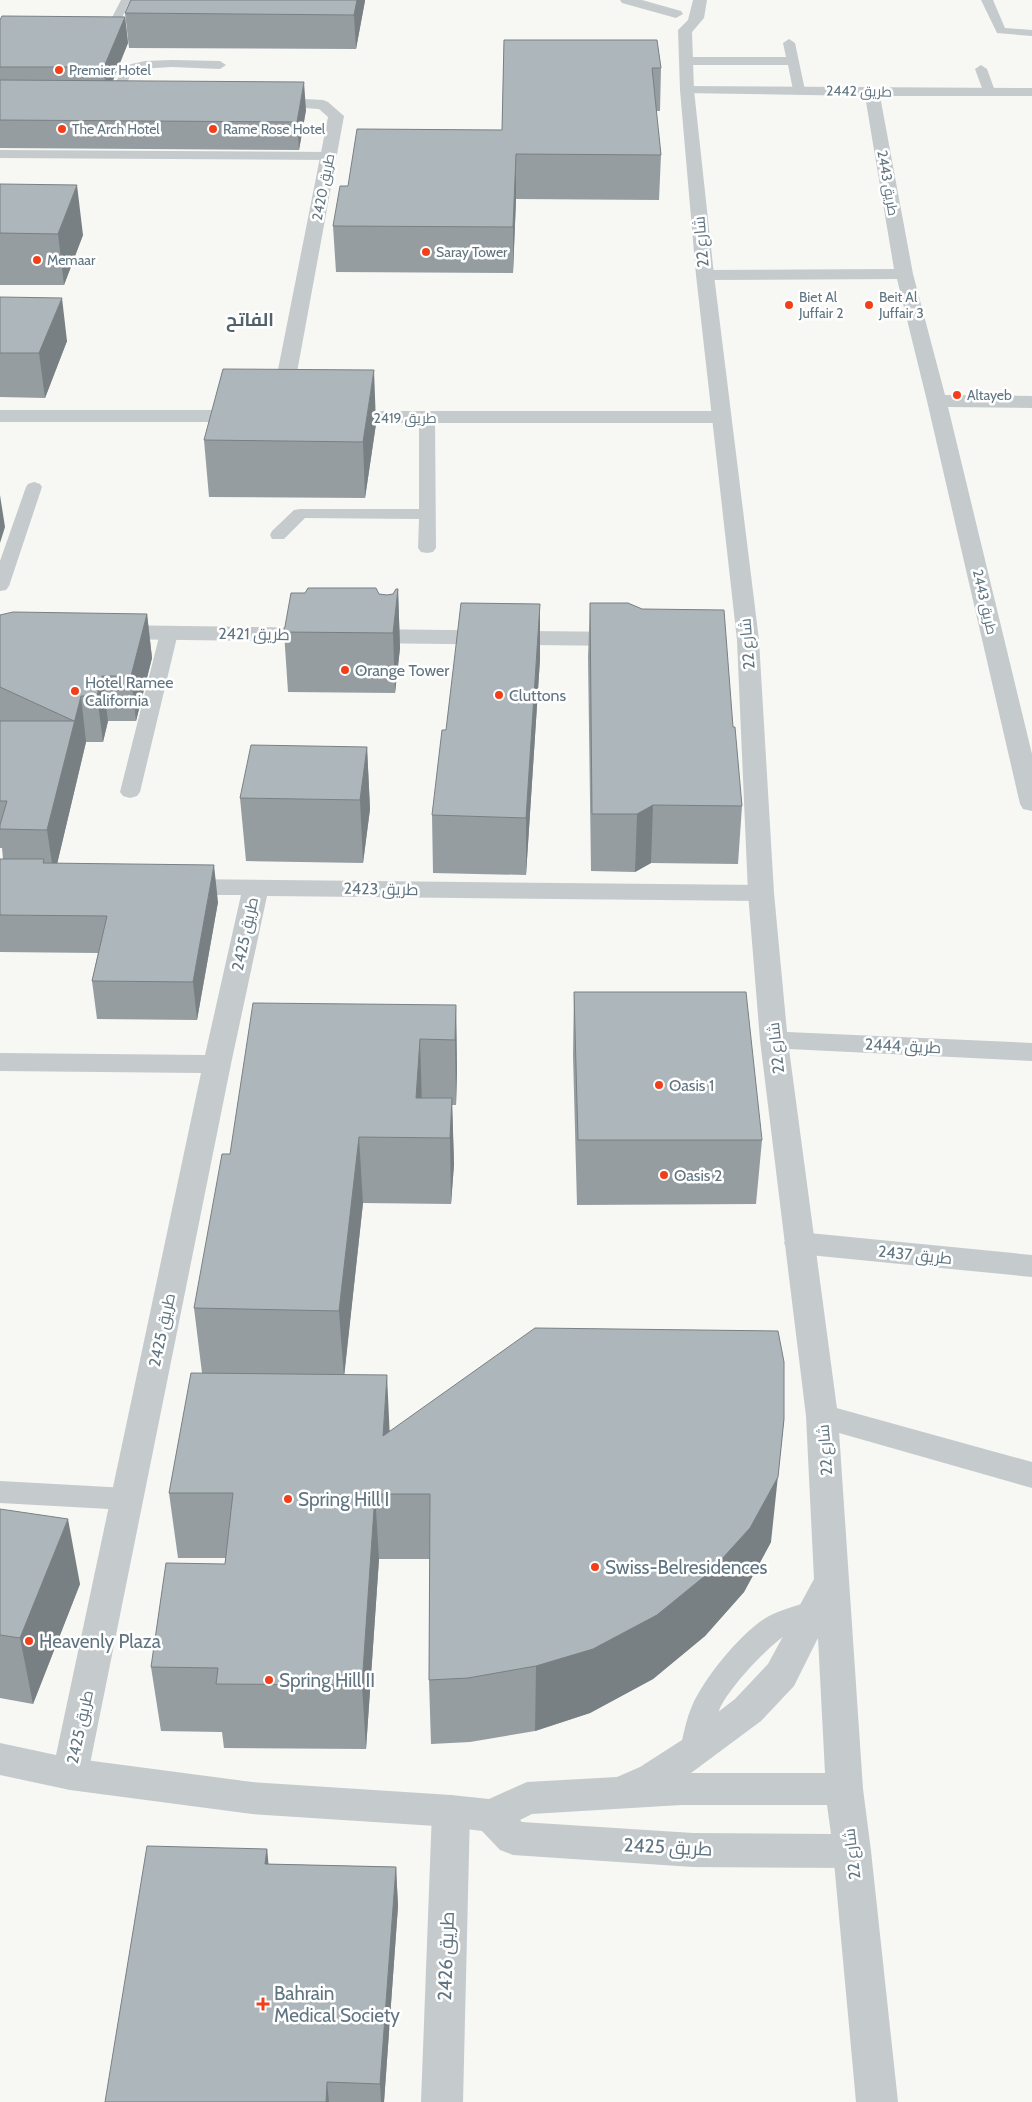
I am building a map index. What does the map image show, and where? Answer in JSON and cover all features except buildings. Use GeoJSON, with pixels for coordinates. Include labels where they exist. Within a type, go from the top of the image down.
{"type":"FeatureCollection","features":[{"type":"Feature","properties":{"kind":"street"},"geometry":{"type":"LineString","coordinates":[[627,0],[680,15],[694,25],[697,20],[700,0]]}},
{"type":"Feature","properties":{"kind":"street","name":"شارع 22"},"geometry":{"type":"LineString","coordinates":[[680,15],[686,61],[704,275],[721,417],[738,640],[774,1040],[822,1416],[844,1789],[852,1851],[876,2102]]}},
{"type":"Feature","properties":{"kind":"street","name":"طريق 2442"},"geometry":{"type":"LineString","coordinates":[[687,90],[1032,92]]}},
{"type":"Feature","properties":{"kind":"street","name":"طريق 2443"},"geometry":{"type":"LineString","coordinates":[[872,92],[904,274],[937,401],[1032,804]]}},
{"type":"Feature","properties":{"kind":"street"},"geometry":{"type":"LineString","coordinates":[[95,102],[122,102]]}},
{"type":"Feature","properties":{"kind":"street","name":"طريق 2420"},"geometry":{"type":"LineString","coordinates":[[0,416],[251,419],[287,417],[336,116],[323,105],[295,102],[255,102]]}},
{"type":"Feature","properties":{"kind":"street"},"geometry":{"type":"LineString","coordinates":[[704,275],[904,274]]}},
{"type":"Feature","properties":{"kind":"street"},"geometry":{"type":"LineString","coordinates":[[937,401],[1032,402]]}},
{"type":"Feature","properties":{"kind":"street","name":"طريق 2419"},"geometry":{"type":"LineString","coordinates":[[322,417],[348,419],[721,417]]}},
{"type":"Feature","properties":{"kind":"street","name":"طريق 2421"},"geometry":{"type":"LineString","coordinates":[[90,632],[169,633],[304,641],[648,639]]}},
{"type":"Feature","properties":{"kind":"street","name":"طريق 2423"},"geometry":{"type":"LineString","coordinates":[[157,886],[761,894]]}},
{"type":"Feature","properties":{"kind":"street","name":"طريق 2425"},"geometry":{"type":"LineString","coordinates":[[70,1774],[217,1064],[256,887]]}},
{"type":"Feature","properties":{"kind":"street","name":"طريق 2444"},"geometry":{"type":"LineString","coordinates":[[774,1040],[1032,1052]]}},
{"type":"Feature","properties":{"kind":"street"},"geometry":{"type":"LineString","coordinates":[[0,1062],[217,1064]]}},
{"type":"Feature","properties":{"kind":"street","name":"طريق 2437"},"geometry":{"type":"LineString","coordinates":[[799,1243],[1032,1266]]}},
{"type":"Feature","properties":{"kind":"street"},"geometry":{"type":"LineString","coordinates":[[822,1416],[1032,1475]]}},
{"type":"Feature","properties":{"kind":"street"},"geometry":{"type":"LineString","coordinates":[[610,1793],[653,1778],[695,1751],[748,1710],[782,1675],[813,1612],[831,1581]]}},
{"type":"Feature","properties":{"kind":"street","name":"طريق 2425"},"geometry":{"type":"LineString","coordinates":[[0,1759],[70,1774],[252,1798],[450,1811],[492,1816],[513,1838],[693,1850],[852,1851]]}},
{"type":"Feature","properties":{"kind":"street"},"geometry":{"type":"LineString","coordinates":[[492,1816],[527,1798],[681,1789],[844,1789]]}},
{"type":"Feature","properties":{"kind":"street","name":"طريق 2426"},"geometry":{"type":"LineString","coordinates":[[442,2102],[450,1811]]}},
{"type":"Feature","properties":{"kind":"lane"},"geometry":{"type":"LineString","coordinates":[[110,33],[123,4],[127,0]]}},
{"type":"Feature","properties":{"kind":"lane"},"geometry":{"type":"LineString","coordinates":[[988,0],[1001,31],[1032,32]]}},
{"type":"Feature","properties":{"kind":"lane"},"geometry":{"type":"LineString","coordinates":[[789,43],[799,90]]}},
{"type":"Feature","properties":{"kind":"lane"},"geometry":{"type":"LineString","coordinates":[[686,61],[792,61]]}},
{"type":"Feature","properties":{"kind":"lane"},"geometry":{"type":"LineString","coordinates":[[122,102],[127,69],[131,67],[144,65],[220,65]]}},
{"type":"Feature","properties":{"kind":"lane"},"geometry":{"type":"LineString","coordinates":[[980,69],[988,91]]}},
{"type":"Feature","properties":{"kind":"lane"},"geometry":{"type":"LineString","coordinates":[[0,154],[329,156]]}},
{"type":"Feature","properties":{"kind":"lane"},"geometry":{"type":"LineString","coordinates":[[427,548],[428,418]]}},
{"type":"Feature","properties":{"kind":"lane"},"geometry":{"type":"LineString","coordinates":[[0,586],[34,487]]}},
{"type":"Feature","properties":{"kind":"lane"},"geometry":{"type":"LineString","coordinates":[[278,535],[300,514],[310,512],[427,514]]}},
{"type":"Feature","properties":{"kind":"lane"},"geometry":{"type":"LineString","coordinates":[[130,792],[169,633]]}},
{"type":"Feature","properties":{"kind":"lane"},"geometry":{"type":"LineString","coordinates":[[0,1492],[127,1499]]}},
{"type":"Feature","properties":{"kind":"place","name":"Premier Hotel"},"geometry":{"type":"Point","coordinates":[59,70]}},
{"type":"Feature","properties":{"kind":"place","name":"The Arch Hotel"},"geometry":{"type":"Point","coordinates":[62,129]}},
{"type":"Feature","properties":{"kind":"place","name":"Rame Rose Hotel"},"geometry":{"type":"Point","coordinates":[213,129]}},
{"type":"Feature","properties":{"kind":"place","name":"Saray Tower"},"geometry":{"type":"Point","coordinates":[426,252]}},
{"type":"Feature","properties":{"kind":"place","name":"Memaar"},"geometry":{"type":"Point","coordinates":[37,260]}},
{"type":"Feature","properties":{"kind":"place","name":"Biet Al Juffair 2"},"geometry":{"type":"Point","coordinates":[789,305]}},
{"type":"Feature","properties":{"kind":"place","name":"Beit Al Juffair 3"},"geometry":{"type":"Point","coordinates":[869,305]}},
{"type":"Feature","properties":{"kind":"place","name":"Altayeb"},"geometry":{"type":"Point","coordinates":[957,395]}},
{"type":"Feature","properties":{"kind":"place","name":"Orange Tower"},"geometry":{"type":"Point","coordinates":[345,670]}},
{"type":"Feature","properties":{"kind":"place","name":"Hotel Ramee California"},"geometry":{"type":"Point","coordinates":[75,691]}},
{"type":"Feature","properties":{"kind":"place","name":"Cluttons"},"geometry":{"type":"Point","coordinates":[499,695]}},
{"type":"Feature","properties":{"kind":"place","name":"Oasis 1"},"geometry":{"type":"Point","coordinates":[659,1085]}},
{"type":"Feature","properties":{"kind":"place","name":"Oasis 2"},"geometry":{"type":"Point","coordinates":[664,1175]}},
{"type":"Feature","properties":{"kind":"place","name":"Spring Hill I"},"geometry":{"type":"Point","coordinates":[288,1499]}},
{"type":"Feature","properties":{"kind":"place","name":"Swiss-Belresidences"},"geometry":{"type":"Point","coordinates":[595,1567]}},
{"type":"Feature","properties":{"kind":"place","name":"Heavenly Plaza"},"geometry":{"type":"Point","coordinates":[29,1641]}},
{"type":"Feature","properties":{"kind":"place","name":"Spring Hill II"},"geometry":{"type":"Point","coordinates":[269,1680]}},
{"type":"Feature","properties":{"kind":"place","name":"Bahrain Medical Society"},"geometry":{"type":"Point","coordinates":[263,2004]}},
{"type":"Feature","properties":{"kind":"district","name":"الفاتح"},"geometry":{"type":"Point","coordinates":[250,320]}}]}
